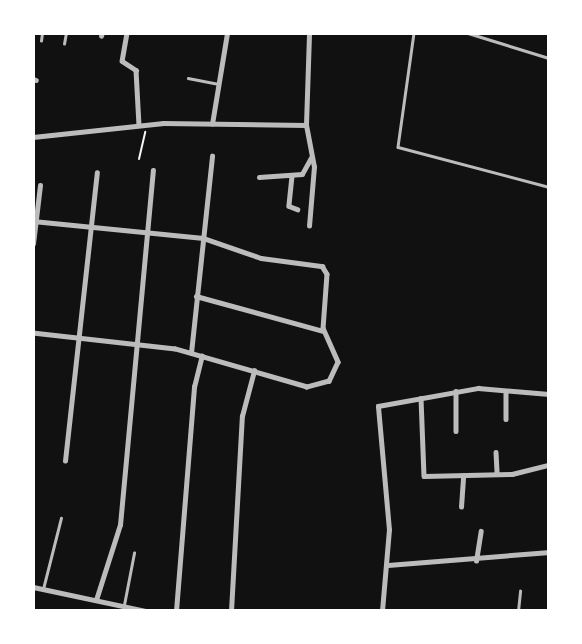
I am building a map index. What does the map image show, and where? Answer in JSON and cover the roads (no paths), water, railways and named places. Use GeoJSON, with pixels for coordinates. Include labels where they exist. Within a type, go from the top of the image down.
{"type":"FeatureCollection","features":[{"type":"Feature","properties":{"kind":"street"},"geometry":{"type":"LineString","coordinates":[[127,33],[122,61],[136,70],[139,125]]}},
{"type":"Feature","properties":{"kind":"street"},"geometry":{"type":"LineString","coordinates":[[212,124],[227,33]]}},
{"type":"Feature","properties":{"kind":"street"},"geometry":{"type":"LineString","coordinates":[[309,33],[306,125],[311,158],[309,226]]}},
{"type":"Feature","properties":{"kind":"street"},"geometry":{"type":"LineString","coordinates":[[33,137],[147,124],[306,125]]}},
{"type":"Feature","properties":{"kind":"street"},"geometry":{"type":"LineString","coordinates":[[191,352],[212,156]]}},
{"type":"Feature","properties":{"kind":"street"},"geometry":{"type":"LineString","coordinates":[[259,177],[292,176],[306,171],[311,158]]}},
{"type":"Feature","properties":{"kind":"street"},"geometry":{"type":"LineString","coordinates":[[96,600],[120,525],[153,171]]}},
{"type":"Feature","properties":{"kind":"street"},"geometry":{"type":"LineString","coordinates":[[65,461],[97,173]]}},
{"type":"Feature","properties":{"kind":"street"},"geometry":{"type":"LineString","coordinates":[[292,176],[289,203],[297,209]]}},
{"type":"Feature","properties":{"kind":"street"},"geometry":{"type":"LineString","coordinates":[[33,244],[40,184]]}},
{"type":"Feature","properties":{"kind":"street"},"geometry":{"type":"LineString","coordinates":[[33,333],[135,343],[191,352],[307,387],[325,385],[338,362],[336,349],[323,331],[325,268],[261,258],[203,238],[34,221]]}},
{"type":"Feature","properties":{"kind":"street"},"geometry":{"type":"LineString","coordinates":[[196,296],[323,331]]}},
{"type":"Feature","properties":{"kind":"street"},"geometry":{"type":"LineString","coordinates":[[176,611],[194,387],[202,356]]}},
{"type":"Feature","properties":{"kind":"street"},"geometry":{"type":"LineString","coordinates":[[231,611],[242,416],[254,371]]}},
{"type":"Feature","properties":{"kind":"street"},"geometry":{"type":"LineString","coordinates":[[456,391],[456,430]]}},
{"type":"Feature","properties":{"kind":"street"},"geometry":{"type":"LineString","coordinates":[[382,611],[388,565],[378,406],[456,391],[549,394]]}},
{"type":"Feature","properties":{"kind":"street"},"geometry":{"type":"LineString","coordinates":[[506,391],[506,419]]}},
{"type":"Feature","properties":{"kind":"street"},"geometry":{"type":"LineString","coordinates":[[421,398],[424,476],[497,474],[549,465]]}},
{"type":"Feature","properties":{"kind":"street"},"geometry":{"type":"LineString","coordinates":[[496,452],[497,474]]}},
{"type":"Feature","properties":{"kind":"street"},"geometry":{"type":"LineString","coordinates":[[461,507],[463,476]]}},
{"type":"Feature","properties":{"kind":"street"},"geometry":{"type":"LineString","coordinates":[[476,561],[481,531]]}},
{"type":"Feature","properties":{"kind":"street"},"geometry":{"type":"LineString","coordinates":[[388,565],[476,561],[549,552]]}},
{"type":"Feature","properties":{"kind":"street"},"geometry":{"type":"LineString","coordinates":[[33,587],[64,596],[146,611]]}},
{"type":"Feature","properties":{"kind":"lane"},"geometry":{"type":"LineString","coordinates":[[41,41],[42,33]]}},
{"type":"Feature","properties":{"kind":"lane"},"geometry":{"type":"LineString","coordinates":[[64,44],[65,33]]}},
{"type":"Feature","properties":{"kind":"lane"},"geometry":{"type":"LineString","coordinates":[[414,33],[398,147],[549,187]]}},
{"type":"Feature","properties":{"kind":"lane"},"geometry":{"type":"LineString","coordinates":[[468,33],[549,58]]}},
{"type":"Feature","properties":{"kind":"lane"},"geometry":{"type":"LineString","coordinates":[[188,78],[218,84]]}},
{"type":"Feature","properties":{"kind":"lane"},"geometry":{"type":"LineString","coordinates":[[46,592],[61,518]]}},
{"type":"Feature","properties":{"kind":"lane"},"geometry":{"type":"LineString","coordinates":[[124,605],[134,553]]}},
{"type":"Feature","properties":{"kind":"lane"},"geometry":{"type":"LineString","coordinates":[[518,611],[520,591]]}}]}
